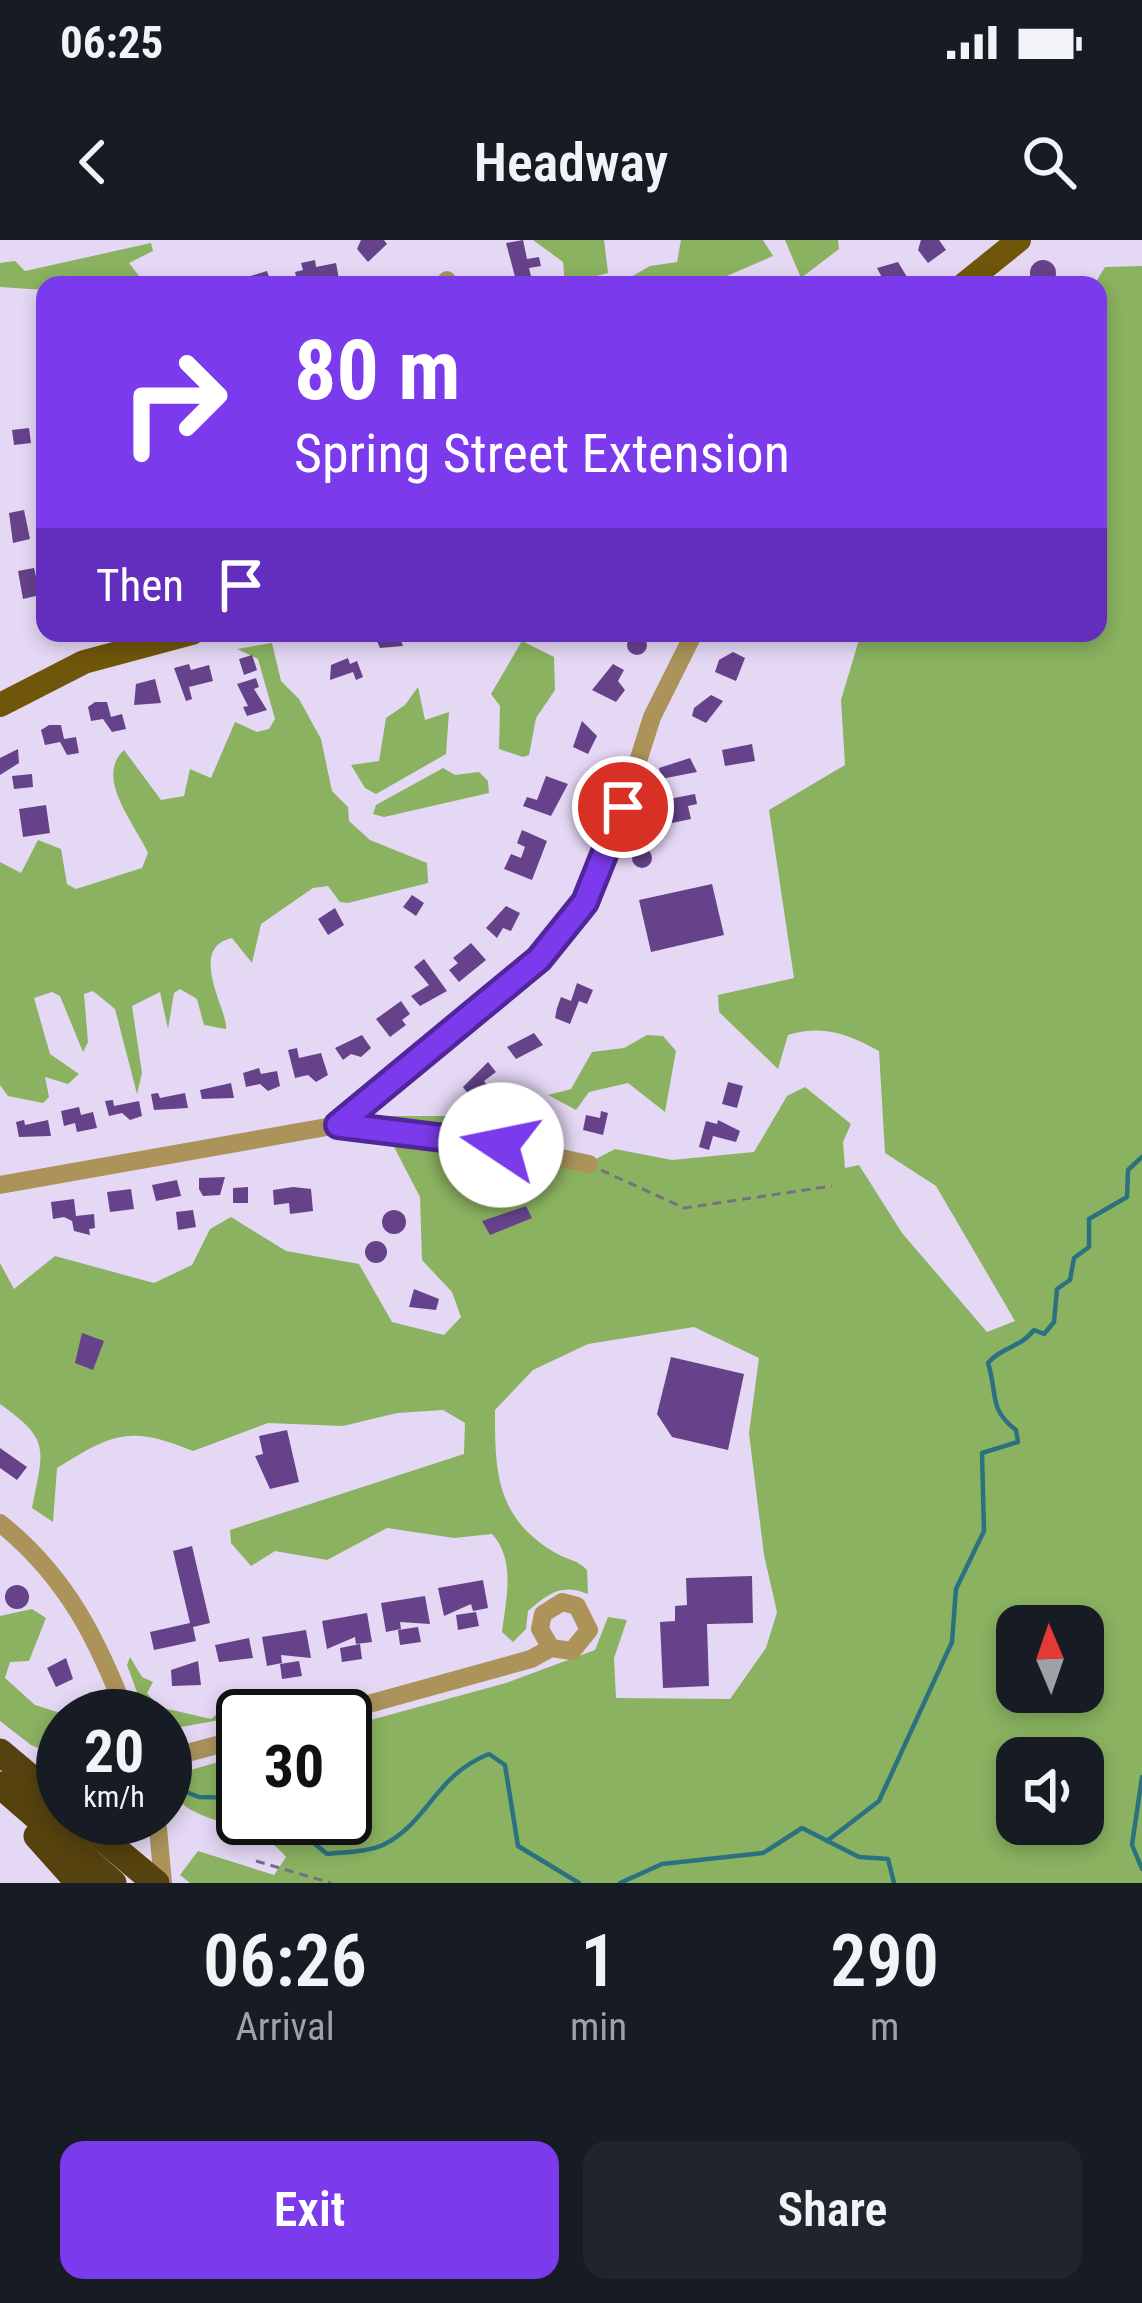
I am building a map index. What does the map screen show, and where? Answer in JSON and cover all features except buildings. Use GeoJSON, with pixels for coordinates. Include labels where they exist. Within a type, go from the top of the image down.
{"type":"FeatureCollection","features":[{"type":"Feature","properties":{"kind":"highway"},"geometry":{"type":"LineString","coordinates":[[0,1752],[36,1782]]}},
{"type":"Feature","properties":{"kind":"highway"},"geometry":{"type":"LineString","coordinates":[[0,1785],[113,1883]]}},
{"type":"Feature","properties":{"kind":"highway"},"geometry":{"type":"LineString","coordinates":[[0,1799],[79,1883]]}},
{"type":"Feature","properties":{"kind":"highway"},"geometry":{"type":"LineString","coordinates":[[112,1845],[155,1880]]}},
{"type":"Feature","properties":{"kind":"main road"},"geometry":{"type":"LineString","coordinates":[[973,276],[1019,240]]}},
{"type":"Feature","properties":{"kind":"main road"},"geometry":{"type":"LineString","coordinates":[[1,700],[84,662],[158,642]]}},
{"type":"Feature","properties":{"kind":"street"},"geometry":{"type":"LineString","coordinates":[[338,1125],[539,959],[585,902],[609,853],[652,717],[690,642]]}},
{"type":"Feature","properties":{"kind":"street"},"geometry":{"type":"LineString","coordinates":[[0,1185],[338,1125],[458,1136],[589,1165]]}},
{"type":"Feature","properties":{"kind":"street"},"geometry":{"type":"LineString","coordinates":[[0,1523],[42,1559],[70,1593],[114,1689]]}},
{"type":"Feature","properties":{"kind":"street"},"geometry":{"type":"LineString","coordinates":[[372,1703],[531,1659],[551,1648]]}},
{"type":"Feature","properties":{"kind":"street"},"geometry":{"type":"LineString","coordinates":[[155,1880],[156,1845]]}},
{"type":"Feature","properties":{"kind":"path"},"geometry":{"type":"LineString","coordinates":[[589,1165],[684,1208],[832,1186]]}},
{"type":"Feature","properties":{"kind":"path"},"geometry":{"type":"LineString","coordinates":[[256,1861],[331,1883]]}},
{"type":"Feature","properties":{"kind":"green space"},"geometry":{"type":"Polygon","coordinates":[[[533,240],[604,240],[608,273],[564,276],[563,262],[533,240]]]}},
{"type":"Feature","properties":{"kind":"green space"},"geometry":{"type":"Polygon","coordinates":[[[681,240],[763,240],[773,256],[727,276],[633,276],[650,266],[677,262],[681,240]]]}},
{"type":"Feature","properties":{"kind":"green space"},"geometry":{"type":"Polygon","coordinates":[[[785,240],[838,240],[839,249],[800,276],[785,240]]]}},
{"type":"Feature","properties":{"kind":"green space"},"geometry":{"type":"Polygon","coordinates":[[[151,243],[153,251],[129,263],[139,276],[36,276],[36,289],[0,287],[0,263],[15,261],[25,271],[151,243]]]}},
{"type":"Feature","properties":{"kind":"green space"},"geometry":{"type":"Polygon","coordinates":[[[1142,266],[1142,1883],[190,1883],[180,1875],[198,1851],[274,1875],[286,1857],[274,1845],[372,1845],[372,1720],[506,1683],[595,1650],[608,1617],[627,1620],[614,1658],[616,1698],[730,1699],[766,1648],[777,1612],[764,1555],[749,1433],[759,1358],[694,1327],[588,1344],[533,1370],[495,1410],[498,1472],[509,1507],[535,1538],[587,1570],[588,1594],[570,1589],[549,1595],[528,1611],[526,1629],[513,1642],[502,1632],[507,1568],[492,1534],[454,1538],[387,1528],[327,1560],[275,1551],[251,1566],[231,1543],[230,1530],[464,1454],[465,1423],[443,1410],[397,1413],[343,1426],[268,1423],[193,1451],[153,1438],[108,1440],[57,1468],[53,1522],[32,1508],[40,1448],[28,1428],[0,1404],[0,1263],[14,1289],[55,1256],[154,1283],[192,1265],[210,1229],[231,1217],[286,1251],[359,1264],[392,1322],[444,1335],[461,1317],[452,1292],[422,1260],[420,1197],[391,1141],[390,1116],[447,1116],[554,1143],[575,1170],[615,1149],[672,1160],[754,1152],[787,1096],[805,1087],[851,1124],[843,1142],[845,1168],[859,1165],[902,1233],[987,1332],[1015,1321],[936,1186],[885,1153],[879,1051],[835,1032],[801,1032],[788,1035],[778,1069],[719,1012],[718,995],[794,978],[769,810],[845,765],[841,700],[858,642],[1107,642],[1107,276],[1100,276],[1105,267],[1142,266]]]}},
{"type":"Feature","properties":{"kind":"green space"},"geometry":{"type":"Polygon","coordinates":[[[521,642],[554,657],[555,690],[536,718],[529,755],[499,749],[500,706],[491,694],[521,642]]]}},
{"type":"Feature","properties":{"kind":"green space"},"geometry":{"type":"Polygon","coordinates":[[[272,643],[281,681],[299,699],[321,739],[332,791],[348,807],[349,821],[370,840],[427,863],[428,883],[348,903],[340,902],[328,886],[313,888],[261,924],[252,963],[232,938],[219,944],[211,967],[226,1029],[204,1025],[197,999],[180,989],[174,993],[168,1029],[160,992],[132,1006],[142,1073],[137,1094],[115,1009],[93,991],[84,994],[88,1042],[83,1052],[60,996],[52,992],[34,998],[50,1054],[79,1074],[68,1084],[45,1077],[49,1097],[43,1103],[8,1096],[0,1085],[0,862],[21,873],[38,840],[61,849],[67,884],[76,889],[142,868],[148,853],[115,787],[116,761],[124,750],[161,800],[184,796],[190,769],[211,778],[235,722],[257,732],[269,729],[275,719],[258,659],[237,649],[272,643]]]}},
{"type":"Feature","properties":{"kind":"green space"},"geometry":{"type":"Polygon","coordinates":[[[418,687],[425,720],[449,712],[446,754],[376,794],[365,788],[351,765],[379,761],[386,718],[405,705],[418,687]]]}},
{"type":"Feature","properties":{"kind":"green space"},"geometry":{"type":"Polygon","coordinates":[[[443,768],[455,775],[479,772],[488,781],[489,793],[384,817],[373,814],[376,805],[443,768]]]}},
{"type":"Feature","properties":{"kind":"green space"},"geometry":{"type":"Polygon","coordinates":[[[647,1035],[663,1036],[676,1051],[665,1112],[628,1083],[589,1092],[576,1110],[548,1095],[571,1089],[592,1052],[624,1048],[647,1035]]]}},
{"type":"Feature","properties":{"kind":"green space"},"geometry":{"type":"Polygon","coordinates":[[[32,1609],[46,1618],[29,1661],[10,1662],[5,1678],[36,1705],[36,1747],[0,1721],[0,1616],[32,1609]]]}},
{"type":"Feature","properties":{"kind":"green space"},"geometry":{"type":"Polygon","coordinates":[[[130,1657],[142,1677],[153,1682],[149,1689],[136,1689],[127,1665],[130,1657]]]}},
{"type":"Feature","properties":{"kind":"green space"},"geometry":{"type":"Polygon","coordinates":[[[192,1715],[211,1719],[216,1715],[216,1721],[192,1725],[192,1715]]]}},
{"type":"Feature","properties":{"kind":"green space"},"geometry":{"type":"Polygon","coordinates":[[[216,1763],[216,1820],[192,1810],[192,1770],[216,1763]]]}},
{"type":"Feature","properties":{"kind":"waterway"},"geometry":{"type":"LineString","coordinates":[[827,1841],[879,1801],[952,1642],[956,1589],[984,1531],[982,1453],[1018,1442],[1016,1430],[997,1408],[988,1363],[1034,1330],[1044,1334],[1054,1322],[1057,1289],[1070,1280],[1074,1258],[1089,1247],[1089,1219],[1127,1197],[1128,1170],[1142,1157]]}},
{"type":"Feature","properties":{"kind":"waterway"},"geometry":{"type":"LineString","coordinates":[[316,1845],[327,1854],[383,1845],[411,1824],[456,1774],[489,1754],[505,1765],[518,1846],[579,1883]]}},
{"type":"Feature","properties":{"kind":"waterway"},"geometry":{"type":"LineString","coordinates":[[1142,1777],[1132,1845],[1142,1869]]}},
{"type":"Feature","properties":{"kind":"waterway"},"geometry":{"type":"LineString","coordinates":[[192,1794],[216,1797]]}},
{"type":"Feature","properties":{"kind":"waterway"},"geometry":{"type":"LineString","coordinates":[[620,1883],[662,1864],[763,1853],[802,1828],[859,1857],[888,1859],[894,1883]]}},
{"type":"Feature","properties":{"kind":"route"},"geometry":{"type":"LineString","coordinates":[[501,1145],[458,1136],[338,1125],[539,959],[585,902],[609,853],[623,807]]}}]}
